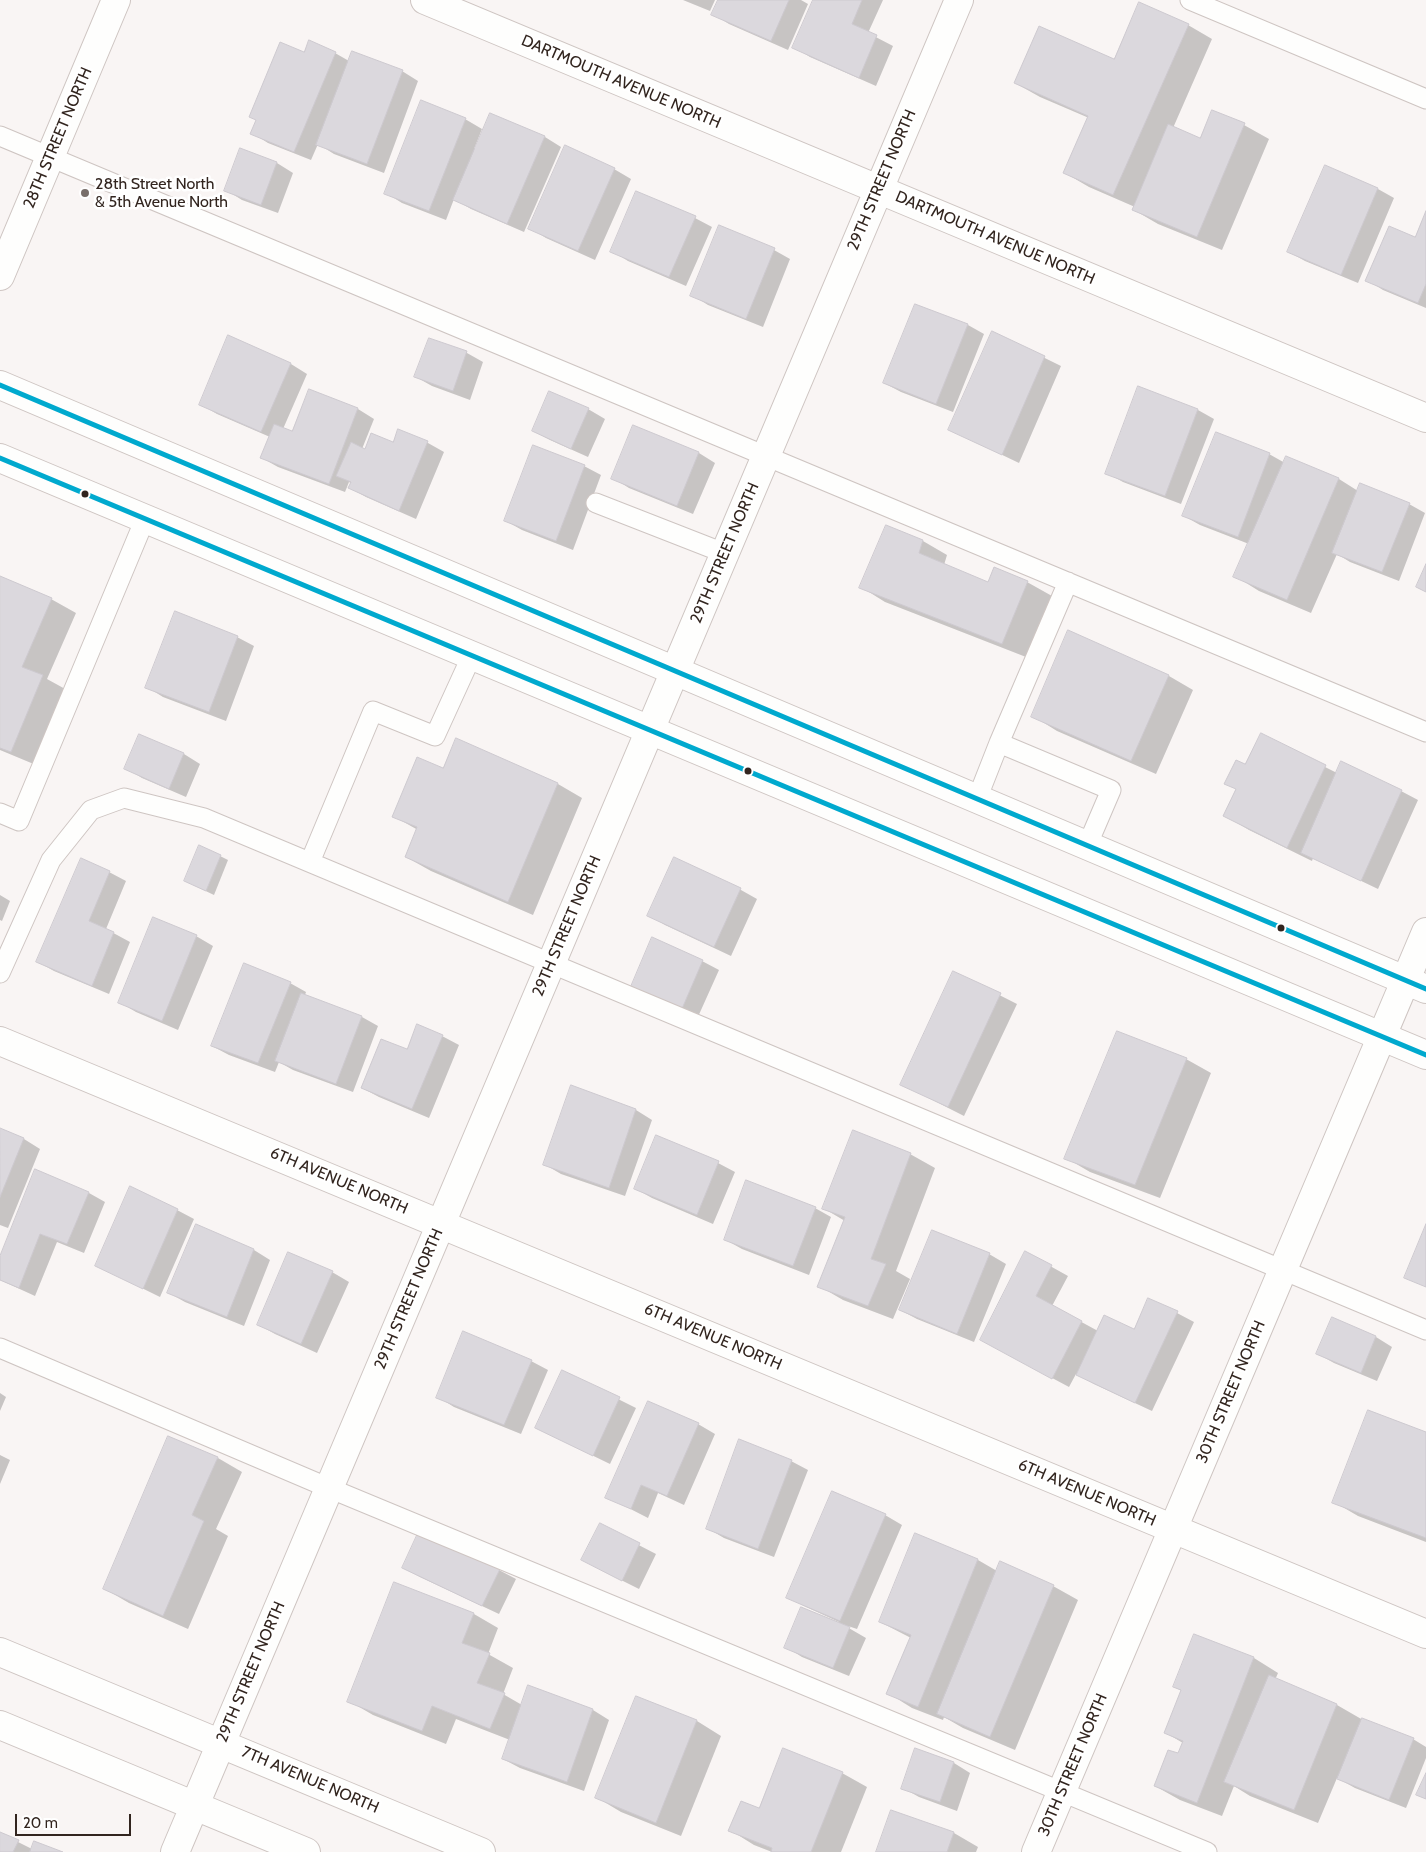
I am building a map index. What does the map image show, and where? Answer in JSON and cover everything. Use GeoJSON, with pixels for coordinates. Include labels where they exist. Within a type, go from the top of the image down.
{"type":"FeatureCollection","features":[{"type":"Feature","properties":{"kind":"street","name":"28TH STREET NORTH"},"geometry":{"type":"LineString","coordinates":[[0,276],[116,0]]}},
{"type":"Feature","properties":{"kind":"street","name":"DARTMOUTH AVENUE NORTH"},"geometry":{"type":"LineString","coordinates":[[425,0],[1426,418]]}},
{"type":"Feature","properties":{"kind":"street","name":"29TH STREET NORTH"},"geometry":{"type":"LineString","coordinates":[[174,1852],[959,0]]}},
{"type":"Feature","properties":{"kind":"street"},"geometry":{"type":"LineString","coordinates":[[0,385],[1416,985]]}},
{"type":"Feature","properties":{"kind":"street"},"geometry":{"type":"LineString","coordinates":[[0,458],[1426,1055]]}},
{"type":"Feature","properties":{"kind":"street","name":"30TH STREET NORTH"},"geometry":{"type":"LineString","coordinates":[[1036,1852],[1382,1037],[1416,985],[1426,932]]}},
{"type":"Feature","properties":{"kind":"street","name":"6TH AVENUE NORTH"},"geometry":{"type":"LineString","coordinates":[[0,1040],[1426,1634]]}},
{"type":"Feature","properties":{"kind":"street","name":"7TH AVENUE NORTH"},"geometry":{"type":"LineString","coordinates":[[0,1652],[481,1852]]}},
{"type":"Feature","properties":{"kind":"street"},"geometry":{"type":"LineString","coordinates":[[0,1725],[306,1852]]}},
{"type":"Feature","properties":{"kind":"lane"},"geometry":{"type":"LineString","coordinates":[[1190,0],[1426,98]]}},
{"type":"Feature","properties":{"kind":"lane"},"geometry":{"type":"LineString","coordinates":[[0,136],[1426,732]]}},
{"type":"Feature","properties":{"kind":"lane"},"geometry":{"type":"LineString","coordinates":[[596,503],[724,553]]}},
{"type":"Feature","properties":{"kind":"lane"},"geometry":{"type":"LineString","coordinates":[[0,813],[19,821],[145,519]]}},
{"type":"Feature","properties":{"kind":"lane"},"geometry":{"type":"LineString","coordinates":[[977,799],[1068,582]]}},
{"type":"Feature","properties":{"kind":"lane"},"geometry":{"type":"LineString","coordinates":[[310,862],[372,711],[435,736],[472,655]]}},
{"type":"Feature","properties":{"kind":"lane"},"geometry":{"type":"LineString","coordinates":[[999,743],[1111,790],[1087,846]]}},
{"type":"Feature","properties":{"kind":"lane"},"geometry":{"type":"LineString","coordinates":[[0,973],[51,860],[91,810],[124,798],[204,818],[1426,1330]]}},
{"type":"Feature","properties":{"kind":"lane"},"geometry":{"type":"LineString","coordinates":[[0,1348],[329,1488],[1207,1852]]}},
{"type":"Feature","properties":{"kind":"building"},"geometry":{"type":"Polygon","coordinates":[[[718,0],[789,0],[771,41],[711,15],[718,0]]]}},
{"type":"Feature","properties":{"kind":"building"},"geometry":{"type":"Polygon","coordinates":[[[813,0],[862,0],[852,24],[877,35],[859,78],[792,48],[813,0]]]}},
{"type":"Feature","properties":{"kind":"building"},"geometry":{"type":"Polygon","coordinates":[[[1139,2],[1189,24],[1113,195],[1063,173],[1088,116],[1014,83],[1039,26],[1114,59],[1139,2]]]}},
{"type":"Feature","properties":{"kind":"building"},"geometry":{"type":"Polygon","coordinates":[[[309,40],[336,52],[294,152],[250,134],[256,120],[249,117],[280,42],[304,52],[309,40]]]}},
{"type":"Feature","properties":{"kind":"building"},"geometry":{"type":"Polygon","coordinates":[[[352,51],[403,70],[367,164],[316,145],[352,51]]]}},
{"type":"Feature","properties":{"kind":"building"},"geometry":{"type":"Polygon","coordinates":[[[421,100],[466,118],[429,211],[384,194],[421,100]]]}},
{"type":"Feature","properties":{"kind":"building"},"geometry":{"type":"Polygon","coordinates":[[[1212,110],[1245,123],[1197,237],[1132,210],[1168,124],[1200,138],[1212,110]]]}},
{"type":"Feature","properties":{"kind":"building"},"geometry":{"type":"Polygon","coordinates":[[[490,113],[545,136],[507,224],[453,200],[490,113]]]}},
{"type":"Feature","properties":{"kind":"building"},"geometry":{"type":"Polygon","coordinates":[[[565,145],[615,168],[578,251],[528,229],[565,145]]]}},
{"type":"Feature","properties":{"kind":"building"},"geometry":{"type":"Polygon","coordinates":[[[240,148],[277,162],[261,205],[224,191],[240,148]]]}},
{"type":"Feature","properties":{"kind":"building"},"geometry":{"type":"Polygon","coordinates":[[[1325,165],[1378,188],[1341,275],[1287,252],[1325,165]]]}},
{"type":"Feature","properties":{"kind":"building"},"geometry":{"type":"Polygon","coordinates":[[[636,191],[696,216],[669,277],[610,252],[636,191]]]}},
{"type":"Feature","properties":{"kind":"building"},"geometry":{"type":"Polygon","coordinates":[[[1426,211],[1426,284],[1418,303],[1365,281],[1389,226],[1415,237],[1426,211]]]}},
{"type":"Feature","properties":{"kind":"building"},"geometry":{"type":"Polygon","coordinates":[[[719,225],[775,248],[746,319],[690,296],[719,225]]]}},
{"type":"Feature","properties":{"kind":"building"},"geometry":{"type":"Polygon","coordinates":[[[915,304],[968,324],[936,404],[883,383],[915,304]]]}},
{"type":"Feature","properties":{"kind":"building"},"geometry":{"type":"Polygon","coordinates":[[[992,331],[1045,356],[1002,455],[948,430],[992,331]]]}},
{"type":"Feature","properties":{"kind":"building"},"geometry":{"type":"Polygon","coordinates":[[[228,335],[291,363],[261,432],[199,405],[228,335]]]}},
{"type":"Feature","properties":{"kind":"building"},"geometry":{"type":"Polygon","coordinates":[[[429,338],[467,351],[453,391],[414,377],[429,338]]]}},
{"type":"Feature","properties":{"kind":"building"},"geometry":{"type":"Polygon","coordinates":[[[1138,386],[1198,409],[1165,496],[1105,474],[1138,386]]]}},
{"type":"Feature","properties":{"kind":"building"},"geometry":{"type":"Polygon","coordinates":[[[309,389],[358,408],[329,484],[260,458],[274,424],[292,431],[309,389]]]}},
{"type":"Feature","properties":{"kind":"building"},"geometry":{"type":"Polygon","coordinates":[[[549,391],[589,408],[571,449],[532,431],[549,391]]]}},
{"type":"Feature","properties":{"kind":"building"},"geometry":{"type":"Polygon","coordinates":[[[633,425],[699,452],[677,506],[611,479],[633,425]]]}},
{"type":"Feature","properties":{"kind":"building"},"geometry":{"type":"Polygon","coordinates":[[[398,429],[428,441],[399,511],[348,488],[351,482],[336,476],[351,442],[365,449],[371,433],[393,442],[398,429]]]}},
{"type":"Feature","properties":{"kind":"building"},"geometry":{"type":"Polygon","coordinates":[[[1216,432],[1270,453],[1238,537],[1182,516],[1216,432]]]}},
{"type":"Feature","properties":{"kind":"building"},"geometry":{"type":"Polygon","coordinates":[[[533,445],[585,465],[556,541],[504,521],[533,445]]]}},
{"type":"Feature","properties":{"kind":"building"},"geometry":{"type":"Polygon","coordinates":[[[1286,456],[1339,478],[1287,600],[1233,577],[1286,456]]]}},
{"type":"Feature","properties":{"kind":"building"},"geometry":{"type":"Polygon","coordinates":[[[1360,483],[1410,503],[1382,572],[1332,553],[1360,483]]]}},
{"type":"Feature","properties":{"kind":"building"},"geometry":{"type":"Polygon","coordinates":[[[886,525],[923,540],[919,553],[988,582],[994,567],[1028,581],[1002,644],[859,588],[886,525]]]}},
{"type":"Feature","properties":{"kind":"building"},"geometry":{"type":"Polygon","coordinates":[[[1426,564],[1426,592],[1416,587],[1426,564]]]}},
{"type":"Feature","properties":{"kind":"building"},"geometry":{"type":"Polygon","coordinates":[[[0,576],[52,598],[22,667],[43,675],[11,752],[0,748],[0,576]]]}},
{"type":"Feature","properties":{"kind":"building"},"geometry":{"type":"Polygon","coordinates":[[[175,611],[238,636],[209,712],[145,688],[175,611]]]}},
{"type":"Feature","properties":{"kind":"building"},"geometry":{"type":"Polygon","coordinates":[[[1068,630],[1169,675],[1131,761],[1031,717],[1068,630]]]}},
{"type":"Feature","properties":{"kind":"building"},"geometry":{"type":"Polygon","coordinates":[[[1261,733],[1326,765],[1287,848],[1223,816],[1236,789],[1224,784],[1236,760],[1245,764],[1261,733]]]}},
{"type":"Feature","properties":{"kind":"building"},"geometry":{"type":"Polygon","coordinates":[[[139,734],[184,753],[169,789],[124,769],[139,734]]]}},
{"type":"Feature","properties":{"kind":"building"},"geometry":{"type":"Polygon","coordinates":[[[456,738],[558,783],[508,902],[405,857],[417,827],[392,817],[417,757],[443,768],[456,738]]]}},
{"type":"Feature","properties":{"kind":"building"},"geometry":{"type":"Polygon","coordinates":[[[1341,761],[1402,790],[1361,881],[1301,853],[1341,761]]]}},
{"type":"Feature","properties":{"kind":"building"},"geometry":{"type":"Polygon","coordinates":[[[199,845],[221,855],[206,891],[184,881],[199,845]]]}},
{"type":"Feature","properties":{"kind":"building"},"geometry":{"type":"Polygon","coordinates":[[[674,857],[741,888],[714,947],[647,916],[674,857]]]}},
{"type":"Feature","properties":{"kind":"building"},"geometry":{"type":"Polygon","coordinates":[[[81,858],[110,871],[89,921],[114,932],[92,986],[36,962],[81,858]]]}},
{"type":"Feature","properties":{"kind":"building"},"geometry":{"type":"Polygon","coordinates":[[[153,917],[197,935],[162,1021],[118,1003],[153,917]]]}},
{"type":"Feature","properties":{"kind":"building"},"geometry":{"type":"Polygon","coordinates":[[[652,937],[703,960],[681,1011],[630,989],[652,937]]]}},
{"type":"Feature","properties":{"kind":"building"},"geometry":{"type":"Polygon","coordinates":[[[244,963],[291,982],[258,1063],[211,1046],[244,963]]]}},
{"type":"Feature","properties":{"kind":"building"},"geometry":{"type":"Polygon","coordinates":[[[953,971],[1001,993],[948,1107],[900,1085],[953,971]]]}},
{"type":"Feature","properties":{"kind":"building"},"geometry":{"type":"Polygon","coordinates":[[[301,993],[362,1016],[336,1084],[275,1061],[301,993]]]}},
{"type":"Feature","properties":{"kind":"building"},"geometry":{"type":"Polygon","coordinates":[[[417,1024],[443,1035],[412,1109],[361,1088],[381,1039],[407,1049],[417,1024]]]}},
{"type":"Feature","properties":{"kind":"building"},"geometry":{"type":"Polygon","coordinates":[[[1117,1031],[1187,1058],[1135,1185],[1064,1159],[1117,1031]]]}},
{"type":"Feature","properties":{"kind":"building"},"geometry":{"type":"Polygon","coordinates":[[[571,1085],[636,1109],[609,1188],[543,1165],[571,1085]]]}},
{"type":"Feature","properties":{"kind":"building"},"geometry":{"type":"Polygon","coordinates":[[[0,1128],[24,1138],[0,1197],[0,1128]]]}},
{"type":"Feature","properties":{"kind":"building"},"geometry":{"type":"Polygon","coordinates":[[[853,1130],[911,1153],[871,1259],[886,1264],[868,1306],[817,1287],[845,1217],[822,1209],[853,1130]]]}},
{"type":"Feature","properties":{"kind":"building"},"geometry":{"type":"Polygon","coordinates":[[[656,1135],[719,1161],[697,1215],[634,1189],[656,1135]]]}},
{"type":"Feature","properties":{"kind":"building"},"geometry":{"type":"Polygon","coordinates":[[[35,1169],[89,1192],[67,1244],[40,1234],[19,1288],[0,1280],[0,1256],[35,1169]]]}},
{"type":"Feature","properties":{"kind":"building"},"geometry":{"type":"Polygon","coordinates":[[[746,1180],[816,1207],[793,1266],[724,1240],[746,1180]]]}},
{"type":"Feature","properties":{"kind":"building"},"geometry":{"type":"Polygon","coordinates":[[[130,1186],[178,1209],[143,1289],[95,1266],[130,1186]]]}},
{"type":"Feature","properties":{"kind":"building"},"geometry":{"type":"Polygon","coordinates":[[[196,1224],[254,1249],[227,1317],[167,1293],[196,1224]]]}},
{"type":"Feature","properties":{"kind":"building"},"geometry":{"type":"Polygon","coordinates":[[[1426,1224],[1426,1287],[1404,1278],[1426,1224]]]}},
{"type":"Feature","properties":{"kind":"building"},"geometry":{"type":"Polygon","coordinates":[[[932,1230],[990,1253],[957,1334],[899,1310],[932,1230]]]}},
{"type":"Feature","properties":{"kind":"building"},"geometry":{"type":"Polygon","coordinates":[[[1025,1251],[1052,1265],[1036,1296],[1082,1321],[1052,1379],[980,1340],[1025,1251]]]}},
{"type":"Feature","properties":{"kind":"building"},"geometry":{"type":"Polygon","coordinates":[[[288,1252],[333,1271],[301,1344],[257,1325],[288,1252]]]}},
{"type":"Feature","properties":{"kind":"building"},"geometry":{"type":"Polygon","coordinates":[[[1148,1298],[1178,1311],[1135,1403],[1076,1375],[1104,1315],[1134,1329],[1148,1298]]]}},
{"type":"Feature","properties":{"kind":"building"},"geometry":{"type":"Polygon","coordinates":[[[1332,1317],[1376,1336],[1361,1373],[1316,1354],[1332,1317]]]}},
{"type":"Feature","properties":{"kind":"building"},"geometry":{"type":"Polygon","coordinates":[[[463,1331],[532,1360],[504,1425],[436,1398],[463,1331]]]}},
{"type":"Feature","properties":{"kind":"building"},"geometry":{"type":"Polygon","coordinates":[[[562,1370],[620,1397],[593,1456],[535,1428],[562,1370]]]}},
{"type":"Feature","properties":{"kind":"building"},"geometry":{"type":"Polygon","coordinates":[[[648,1401],[699,1423],[667,1496],[641,1485],[631,1509],[605,1498],[648,1401]]]}},
{"type":"Feature","properties":{"kind":"building"},"geometry":{"type":"Polygon","coordinates":[[[1368,1410],[1426,1432],[1426,1538],[1332,1503],[1368,1410]]]}},
{"type":"Feature","properties":{"kind":"building"},"geometry":{"type":"Polygon","coordinates":[[[168,1436],[218,1457],[192,1515],[204,1521],[163,1616],[103,1589],[168,1436]]]}},
{"type":"Feature","properties":{"kind":"building"},"geometry":{"type":"Polygon","coordinates":[[[739,1439],[792,1460],[758,1549],[706,1529],[739,1439]]]}},
{"type":"Feature","properties":{"kind":"building"},"geometry":{"type":"Polygon","coordinates":[[[832,1491],[886,1514],[840,1621],[786,1598],[832,1491]]]}},
{"type":"Feature","properties":{"kind":"building"},"geometry":{"type":"Polygon","coordinates":[[[600,1523],[640,1543],[622,1581],[581,1560],[600,1523]]]}},
{"type":"Feature","properties":{"kind":"building"},"geometry":{"type":"Polygon","coordinates":[[[419,1531],[500,1569],[482,1606],[402,1568],[419,1531]]]}},
{"type":"Feature","properties":{"kind":"building"},"geometry":{"type":"Polygon","coordinates":[[[915,1533],[978,1559],[918,1707],[886,1694],[911,1635],[879,1622],[915,1533]]]}},
{"type":"Feature","properties":{"kind":"building"},"geometry":{"type":"Polygon","coordinates":[[[1000,1561],[1054,1585],[990,1737],[937,1714],[1000,1561]]]}},
{"type":"Feature","properties":{"kind":"building"},"geometry":{"type":"Polygon","coordinates":[[[394,1582],[474,1613],[462,1643],[490,1653],[477,1683],[505,1693],[490,1729],[432,1706],[422,1731],[347,1702],[394,1582]]]}},
{"type":"Feature","properties":{"kind":"building"},"geometry":{"type":"Polygon","coordinates":[[[801,1607],[850,1627],[833,1668],[784,1648],[801,1607]]]}},
{"type":"Feature","properties":{"kind":"building"},"geometry":{"type":"Polygon","coordinates":[[[1194,1634],[1254,1657],[1197,1803],[1154,1786],[1168,1750],[1178,1753],[1183,1741],[1164,1733],[1181,1690],[1173,1687],[1194,1634]]]}},
{"type":"Feature","properties":{"kind":"building"},"geometry":{"type":"Polygon","coordinates":[[[1269,1675],[1337,1704],[1294,1810],[1224,1782],[1269,1675]]]}},
{"type":"Feature","properties":{"kind":"building"},"geometry":{"type":"Polygon","coordinates":[[[528,1685],[593,1709],[567,1782],[502,1759],[528,1685]]]}},
{"type":"Feature","properties":{"kind":"building"},"geometry":{"type":"Polygon","coordinates":[[[636,1696],[697,1720],[656,1823],[595,1798],[636,1696]]]}},
{"type":"Feature","properties":{"kind":"building"},"geometry":{"type":"Polygon","coordinates":[[[1362,1718],[1414,1738],[1389,1800],[1337,1779],[1362,1718]]]}},
{"type":"Feature","properties":{"kind":"building"},"geometry":{"type":"Polygon","coordinates":[[[783,1748],[843,1772],[811,1852],[771,1852],[772,1848],[728,1831],[741,1801],[759,1808],[783,1748]]]}},
{"type":"Feature","properties":{"kind":"building"},"geometry":{"type":"Polygon","coordinates":[[[915,1748],[954,1762],[940,1802],[901,1789],[915,1748]]]}},
{"type":"Feature","properties":{"kind":"building"},"geometry":{"type":"Polygon","coordinates":[[[1426,1773],[1426,1799],[1416,1795],[1426,1773]]]}},
{"type":"Feature","properties":{"kind":"building"},"geometry":{"type":"Polygon","coordinates":[[[891,1810],[954,1832],[947,1852],[876,1852],[891,1810]]]}},
{"type":"Feature","properties":{"kind":"building"},"geometry":{"type":"Polygon","coordinates":[[[0,1832],[19,1840],[13,1852],[0,1852],[0,1832]]]}},
{"type":"Feature","properties":{"kind":"building"},"geometry":{"type":"Polygon","coordinates":[[[34,1841],[63,1852],[30,1852],[34,1841]]]}},
{"type":"Feature","properties":{"kind":"transit line"},"geometry":{"type":"LineString","coordinates":[[0,385],[1426,989]]}},
{"type":"Feature","properties":{"kind":"transit line"},"geometry":{"type":"LineString","coordinates":[[0,458],[1426,1055]]}},
{"type":"Feature","properties":{"kind":"place","name":"28th Street North & 5th Avenue North"},"geometry":{"type":"Point","coordinates":[85,193]}}]}
